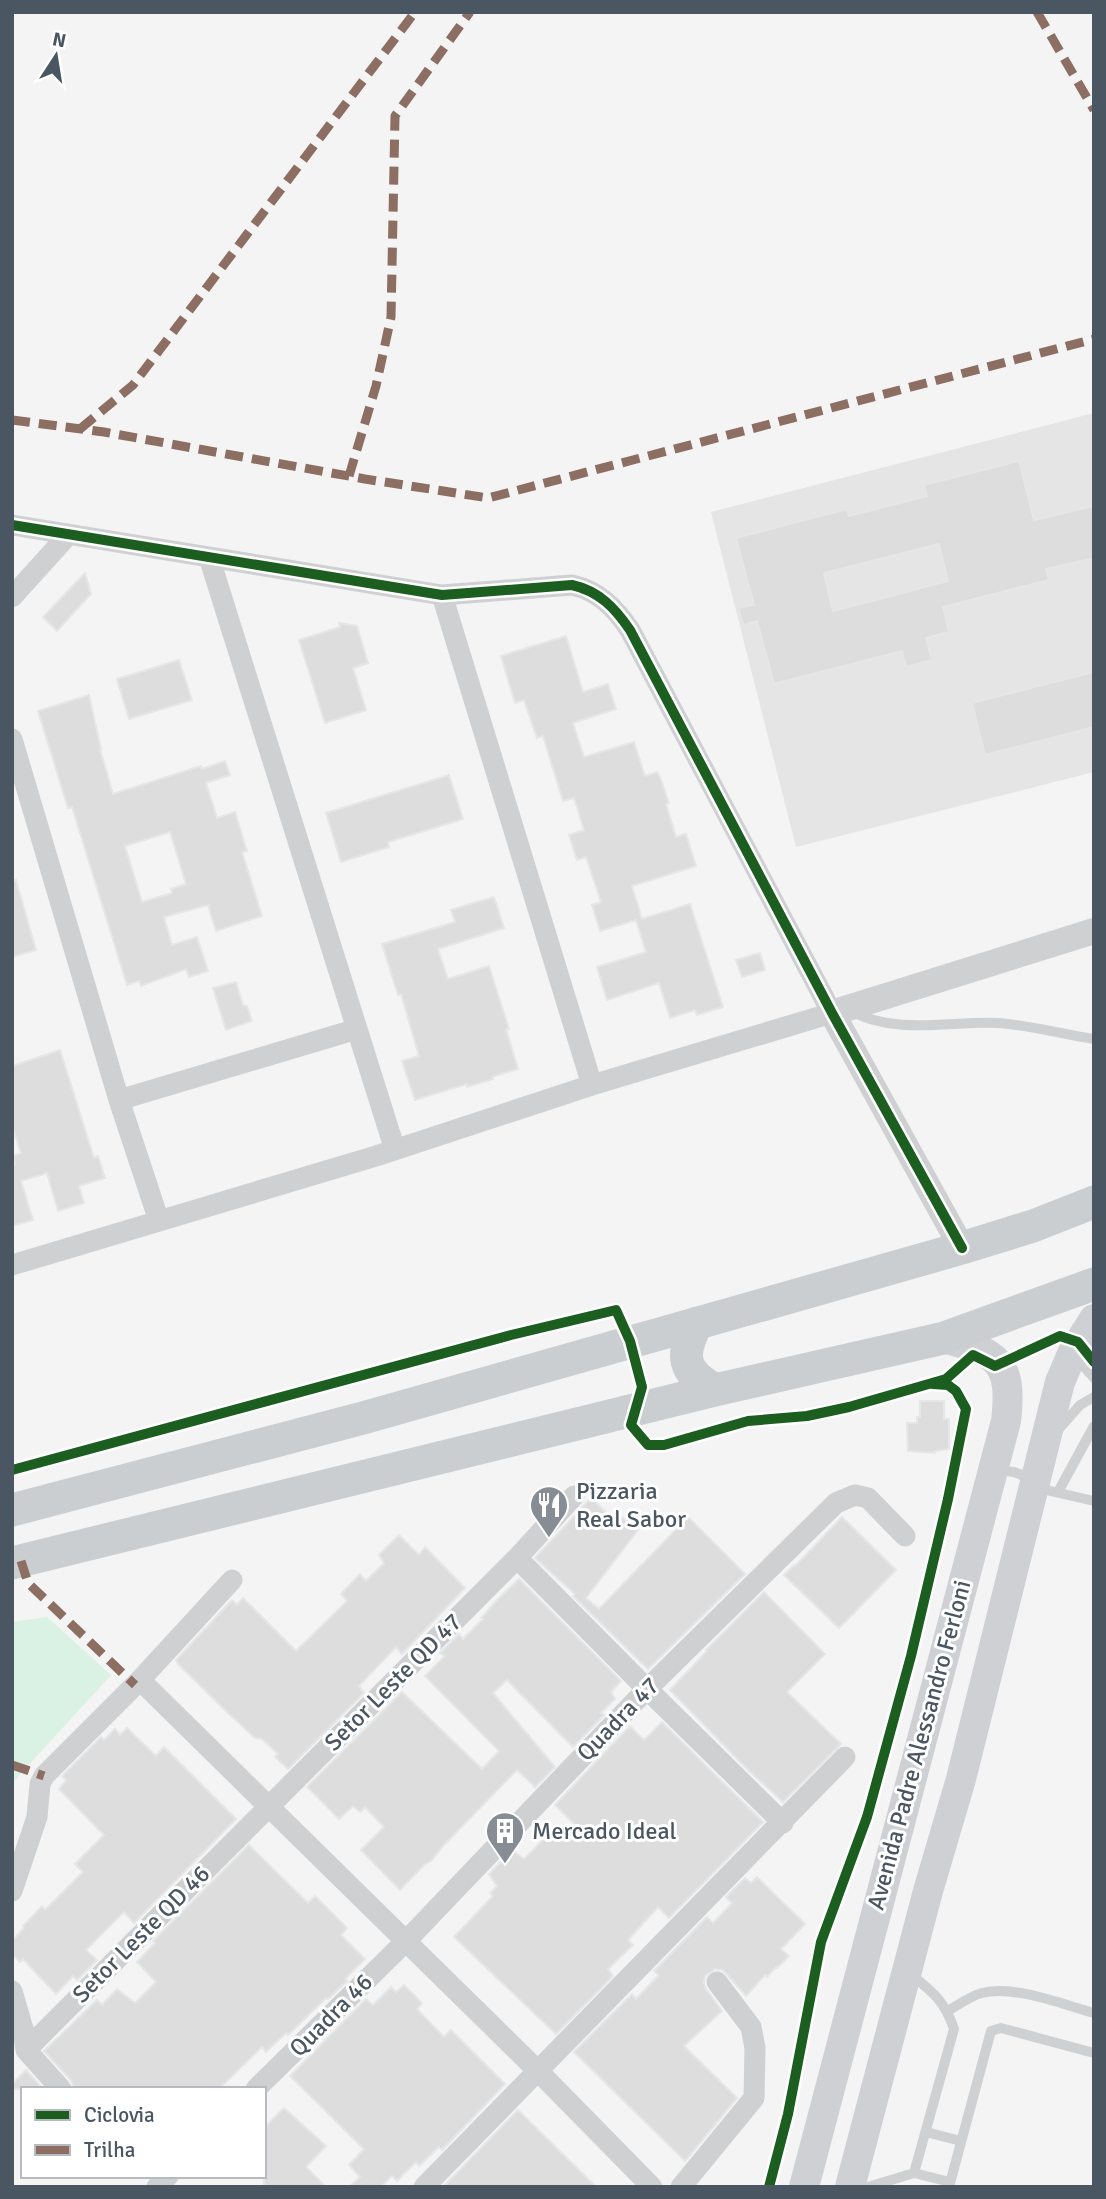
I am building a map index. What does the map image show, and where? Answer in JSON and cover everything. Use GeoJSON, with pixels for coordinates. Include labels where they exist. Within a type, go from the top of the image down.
{"type":"FeatureCollection","features":[{"type":"Feature","properties":{"kind":"main road"},"geometry":{"type":"LineString","coordinates":[[12,1510],[363,1418],[962,1248],[1033,1226],[1094,1202]]}},
{"type":"Feature","properties":{"kind":"main road"},"geometry":{"type":"LineString","coordinates":[[12,1563],[715,1390],[944,1338],[1094,1284]]}},
{"type":"Feature","properties":{"kind":"main road","name":"Avenida Padre Alessandro Ferloni"},"geometry":{"type":"LineString","coordinates":[[850,2187],[928,1891],[1046,1490],[1042,1449],[1060,1382],[1072,1354],[1094,1319]]}},
{"type":"Feature","properties":{"kind":"main road"},"geometry":{"type":"LineString","coordinates":[[697,1323],[685,1354],[688,1365],[700,1381],[715,1390]]}},
{"type":"Feature","properties":{"kind":"main road","name":"Avenida Padre Alessandro Ferloni"},"geometry":{"type":"LineString","coordinates":[[804,2187],[1006,1421],[1009,1398],[1002,1367],[991,1355],[944,1338]]}},
{"type":"Feature","properties":{"kind":"main road"},"geometry":{"type":"LineString","coordinates":[[884,1881],[895,1893],[902,1896],[928,1891]]}},
{"type":"Feature","properties":{"kind":"main road"},"geometry":{"type":"LineString","coordinates":[[819,2127],[826,2123],[843,2123],[863,2139]]}},
{"type":"Feature","properties":{"kind":"street"},"geometry":{"type":"LineString","coordinates":[[12,525],[442,595],[572,585],[601,596],[616,610],[630,630],[840,1011],[962,1248]]}},
{"type":"Feature","properties":{"kind":"street"},"geometry":{"type":"LineString","coordinates":[[12,597],[69,534]]}},
{"type":"Feature","properties":{"kind":"street"},"geometry":{"type":"LineString","coordinates":[[209,557],[395,1150]]}},
{"type":"Feature","properties":{"kind":"street"},"geometry":{"type":"LineString","coordinates":[[442,595],[592,1086]]}},
{"type":"Feature","properties":{"kind":"street"},"geometry":{"type":"LineString","coordinates":[[12,738],[119,1100],[159,1221]]}},
{"type":"Feature","properties":{"kind":"street"},"geometry":{"type":"LineString","coordinates":[[12,1265],[395,1150],[592,1086],[1094,931]]}},
{"type":"Feature","properties":{"kind":"street"},"geometry":{"type":"LineString","coordinates":[[119,1100],[356,1029]]}},
{"type":"Feature","properties":{"kind":"street","name":"Quadra 47"},"geometry":{"type":"LineString","coordinates":[[406,1941],[647,1689],[836,1503],[855,1495],[868,1498],[905,1536]]}},
{"type":"Feature","properties":{"kind":"street","name":"Setor Leste QD 47"},"geometry":{"type":"LineString","coordinates":[[268,1806],[517,1558],[574,1496]]}},
{"type":"Feature","properties":{"kind":"street"},"geometry":{"type":"LineString","coordinates":[[517,1558],[783,1822]]}},
{"type":"Feature","properties":{"kind":"street"},"geometry":{"type":"LineString","coordinates":[[12,1891],[37,1817],[40,1784],[44,1776],[140,1680],[232,1580]]}},
{"type":"Feature","properties":{"kind":"street"},"geometry":{"type":"LineString","coordinates":[[140,1680],[538,2071],[652,2187]]}},
{"type":"Feature","properties":{"kind":"street"},"geometry":{"type":"LineString","coordinates":[[424,2187],[845,1757]]}},
{"type":"Feature","properties":{"kind":"street","name":"Setor Leste QD 46"},"geometry":{"type":"LineString","coordinates":[[22,2053],[268,1806]]}},
{"type":"Feature","properties":{"kind":"street","name":"Quadra 46"},"geometry":{"type":"LineString","coordinates":[[258,2087],[406,1941]]}},
{"type":"Feature","properties":{"kind":"street"},"geometry":{"type":"LineString","coordinates":[[681,2187],[754,2098],[755,2048],[751,2027],[717,1982]]}},
{"type":"Feature","properties":{"kind":"street"},"geometry":{"type":"LineString","coordinates":[[12,1991],[23,2029],[22,2053],[59,2087]]}},
{"type":"Feature","properties":{"kind":"lane"},"geometry":{"type":"LineString","coordinates":[[840,1011],[894,1024],[933,1026],[998,1023],[1094,1038]]}},
{"type":"Feature","properties":{"kind":"lane"},"geometry":{"type":"LineString","coordinates":[[1072,1354],[1094,1378]]}},
{"type":"Feature","properties":{"kind":"lane"},"geometry":{"type":"LineString","coordinates":[[1042,1449],[1080,1405],[1094,1397]]}},
{"type":"Feature","properties":{"kind":"lane"},"geometry":{"type":"LineString","coordinates":[[1046,1490],[1094,1426]]}},
{"type":"Feature","properties":{"kind":"lane"},"geometry":{"type":"LineString","coordinates":[[988,1485],[1006,1471],[1022,1475],[1046,1490],[1094,1501]]}},
{"type":"Feature","properties":{"kind":"lane"},"geometry":{"type":"LineString","coordinates":[[907,1971],[934,1992],[948,2011],[954,2029],[914,2173]]}},
{"type":"Feature","properties":{"kind":"lane"},"geometry":{"type":"LineString","coordinates":[[948,2011],[979,1993],[999,1990],[1094,2013]]}},
{"type":"Feature","properties":{"kind":"lane"},"geometry":{"type":"LineString","coordinates":[[868,2187],[914,2173],[949,2185],[991,2031],[1001,2028],[1094,2053]]}},
{"type":"Feature","properties":{"kind":"lane"},"geometry":{"type":"LineString","coordinates":[[926,2132],[961,2141]]}},
{"type":"Feature","properties":{"kind":"shaded area"},"geometry":{"type":"Polygon","coordinates":[[[1094,413],[1094,772],[796,847],[711,512],[1094,413]]]}},
{"type":"Feature","properties":{"kind":"green space"},"geometry":{"type":"Polygon","coordinates":[[[47,1617],[111,1675],[14,1781],[12,1622],[47,1617]]]}},
{"type":"Feature","properties":{"kind":"building"},"geometry":{"type":"Polygon","coordinates":[[[1019,461],[1034,520],[1094,506],[1094,558],[1046,569],[1049,580],[943,607],[949,632],[926,638],[932,660],[906,667],[902,651],[774,684],[757,621],[743,625],[738,608],[754,605],[736,538],[847,509],[849,516],[927,496],[924,485],[1019,461]],[[939,544],[824,573],[833,611],[948,581],[939,544]]]}},
{"type":"Feature","properties":{"kind":"building"},"geometry":{"type":"Polygon","coordinates":[[[85,573],[91,594],[57,631],[43,617],[85,573]]]}},
{"type":"Feature","properties":{"kind":"building"},"geometry":{"type":"Polygon","coordinates":[[[339,623],[357,626],[368,663],[353,668],[366,710],[325,723],[299,640],[340,627],[339,623]]]}},
{"type":"Feature","properties":{"kind":"building"},"geometry":{"type":"Polygon","coordinates":[[[566,636],[583,692],[608,684],[616,709],[573,723],[584,757],[634,742],[645,776],[657,772],[660,777],[676,837],[686,834],[696,866],[632,886],[642,919],[690,904],[723,1007],[697,1015],[695,1010],[670,1018],[659,983],[607,1000],[597,967],[646,952],[636,920],[600,931],[592,905],[601,902],[586,857],[577,860],[569,835],[584,830],[574,798],[563,801],[543,736],[537,738],[524,700],[515,703],[501,656],[566,636]]]}},
{"type":"Feature","properties":{"kind":"building"},"geometry":{"type":"Polygon","coordinates":[[[179,660],[192,700],[129,719],[117,679],[179,660]]]}},
{"type":"Feature","properties":{"kind":"building"},"geometry":{"type":"Polygon","coordinates":[[[1094,672],[1094,727],[985,755],[972,703],[1094,672]]]}},
{"type":"Feature","properties":{"kind":"building"},"geometry":{"type":"Polygon","coordinates":[[[89,695],[113,794],[225,761],[230,775],[206,783],[217,818],[235,812],[247,851],[242,852],[262,916],[216,931],[208,905],[164,917],[172,945],[197,937],[208,971],[189,977],[186,969],[141,986],[139,981],[127,985],[72,807],[68,808],[38,711],[89,695]],[[170,832],[125,846],[142,902],[172,893],[171,889],[186,884],[170,832]]]}},
{"type":"Feature","properties":{"kind":"building"},"geometry":{"type":"Polygon","coordinates":[[[449,775],[463,819],[388,842],[389,847],[341,862],[326,813],[449,775]]]}},
{"type":"Feature","properties":{"kind":"building"},"geometry":{"type":"Polygon","coordinates":[[[16,880],[36,950],[12,957],[12,881],[16,880]]]}},
{"type":"Feature","properties":{"kind":"building"},"geometry":{"type":"Polygon","coordinates":[[[494,897],[504,928],[438,949],[448,979],[489,966],[509,1029],[506,1029],[518,1069],[467,1087],[467,1084],[415,1100],[402,1061],[419,1056],[401,994],[398,995],[382,944],[455,922],[451,910],[494,897]]]}},
{"type":"Feature","properties":{"kind":"building"},"geometry":{"type":"Polygon","coordinates":[[[760,953],[765,970],[742,977],[736,960],[760,953]]]}},
{"type":"Feature","properties":{"kind":"building"},"geometry":{"type":"Polygon","coordinates":[[[236,982],[243,1005],[247,1006],[252,1021],[226,1030],[213,988],[236,982]]]}},
{"type":"Feature","properties":{"kind":"building"},"geometry":{"type":"Polygon","coordinates":[[[60,1050],[94,1158],[98,1156],[105,1178],[79,1186],[84,1203],[58,1211],[47,1173],[21,1181],[33,1220],[12,1226],[12,1165],[15,1164],[13,1156],[21,1153],[12,1125],[12,1066],[60,1050]]]}},
{"type":"Feature","properties":{"kind":"building"},"geometry":{"type":"Polygon","coordinates":[[[920,1401],[944,1401],[944,1419],[949,1419],[949,1449],[935,1453],[908,1451],[907,1423],[917,1423],[917,1417],[920,1417],[920,1401]]]}},
{"type":"Feature","properties":{"kind":"building"},"geometry":{"type":"Polygon","coordinates":[[[591,1498],[611,1517],[616,1512],[638,1530],[586,1598],[599,1609],[688,1517],[745,1574],[648,1669],[573,1596],[575,1594],[535,1558],[591,1498]]]}},
{"type":"Feature","properties":{"kind":"building"},"geometry":{"type":"Polygon","coordinates":[[[842,1517],[896,1570],[839,1628],[784,1575],[842,1517]]]}},
{"type":"Feature","properties":{"kind":"building"},"geometry":{"type":"Polygon","coordinates":[[[399,1535],[419,1555],[425,1547],[465,1588],[402,1654],[396,1647],[359,1686],[364,1693],[288,1769],[275,1757],[278,1754],[262,1739],[255,1738],[176,1660],[232,1600],[237,1605],[243,1598],[296,1651],[347,1601],[341,1594],[360,1574],[366,1581],[384,1563],[379,1555],[399,1535]]]}},
{"type":"Feature","properties":{"kind":"building"},"geometry":{"type":"Polygon","coordinates":[[[519,1579],[621,1681],[611,1692],[615,1699],[601,1713],[604,1715],[573,1747],[507,1680],[493,1693],[555,1767],[535,1787],[517,1770],[400,1890],[361,1850],[384,1827],[365,1807],[360,1812],[353,1806],[339,1819],[307,1787],[402,1692],[482,1769],[499,1751],[425,1676],[445,1656],[440,1653],[459,1634],[463,1639],[519,1579]]]}},
{"type":"Feature","properties":{"kind":"building"},"geometry":{"type":"Polygon","coordinates":[[[764,1592],[825,1654],[787,1692],[841,1744],[783,1802],[670,1690],[764,1592]]]}},
{"type":"Feature","properties":{"kind":"building"},"geometry":{"type":"Polygon","coordinates":[[[662,1722],[763,1822],[669,1918],[658,1907],[628,1940],[633,1945],[608,1969],[613,1976],[556,2034],[454,1937],[493,1896],[490,1893],[497,1886],[489,1874],[512,1850],[524,1859],[549,1834],[584,1834],[555,1805],[630,1726],[644,1740],[662,1722]]]}},
{"type":"Feature","properties":{"kind":"building"},"geometry":{"type":"Polygon","coordinates":[[[127,1728],[156,1756],[164,1747],[236,1819],[134,1923],[124,1912],[86,1950],[97,1960],[77,1980],[73,1976],[56,1994],[23,1959],[20,1962],[12,1954],[12,1941],[42,1906],[45,1910],[83,1872],[75,1864],[104,1835],[59,1789],[66,1780],[62,1776],[101,1737],[104,1740],[115,1729],[120,1735],[127,1728]]]}},
{"type":"Feature","properties":{"kind":"building"},"geometry":{"type":"Polygon","coordinates":[[[249,1845],[308,1903],[315,1896],[347,1928],[341,1935],[365,1959],[345,1979],[347,1981],[288,2035],[286,2033],[266,2052],[262,2047],[221,2087],[74,2087],[71,2080],[44,2051],[97,2000],[102,2005],[117,1989],[135,2003],[156,1982],[137,1962],[155,1943],[153,1941],[249,1845]]]}},
{"type":"Feature","properties":{"kind":"building"},"geometry":{"type":"Polygon","coordinates":[[[757,1877],[805,1924],[781,1949],[789,1956],[767,1977],[765,1975],[746,1996],[723,1970],[715,1969],[705,1976],[706,1989],[722,2011],[684,2046],[737,2098],[685,2161],[574,2052],[632,1994],[636,1999],[659,1975],[654,1971],[707,1917],[713,1923],[732,1903],[726,1897],[745,1878],[751,1883],[757,1877]]]}},
{"type":"Feature","properties":{"kind":"building"},"geometry":{"type":"Polygon","coordinates":[[[404,1985],[422,2003],[417,2009],[444,2037],[451,2030],[505,2084],[442,2150],[439,2147],[419,2166],[416,2162],[397,2181],[392,2176],[381,2187],[349,2187],[360,2177],[349,2165],[364,2149],[290,2076],[366,1999],[373,2005],[391,1987],[396,1992],[404,1985]]]}},
{"type":"Feature","properties":{"kind":"building"},"geometry":{"type":"Polygon","coordinates":[[[26,2070],[41,2087],[12,2089],[12,2084],[26,2070]]]}},
{"type":"Feature","properties":{"kind":"building"},"geometry":{"type":"Polygon","coordinates":[[[284,2108],[326,2146],[306,2167],[326,2187],[264,2187],[266,2126],[284,2108]]]}},
{"type":"Feature","properties":{"kind":"building"},"geometry":{"type":"Polygon","coordinates":[[[518,2110],[582,2173],[596,2187],[443,2187],[518,2110]]]}},
{"type":"Feature","properties":{"kind":"marked path"},"geometry":{"type":"LineString","coordinates":[[80,429],[133,385],[415,12]]}},
{"type":"Feature","properties":{"kind":"marked path"},"geometry":{"type":"LineString","coordinates":[[349,476],[376,386],[391,317],[395,116],[470,12]]}},
{"type":"Feature","properties":{"kind":"marked path"},"geometry":{"type":"LineString","coordinates":[[1037,12],[1094,110]]}},
{"type":"Feature","properties":{"kind":"marked path"},"geometry":{"type":"LineString","coordinates":[[12,420],[104,432],[365,479],[488,498],[1094,339]]}},
{"type":"Feature","properties":{"kind":"marked path"},"geometry":{"type":"LineString","coordinates":[[21,1561],[28,1583],[135,1685]]}},
{"type":"Feature","properties":{"kind":"marked path"},"geometry":{"type":"LineString","coordinates":[[12,1765],[44,1776]]}},
{"type":"Feature","properties":{"kind":"cycle path"},"geometry":{"type":"LineString","coordinates":[[12,525],[442,595],[572,585],[590,591],[606,601],[630,630],[832,1013],[962,1248]]}},
{"type":"Feature","properties":{"kind":"cycle path"},"geometry":{"type":"LineString","coordinates":[[12,1470],[511,1335],[616,1310],[630,1341],[642,1387],[631,1425],[648,1445],[664,1445],[748,1421],[807,1416],[849,1407],[946,1379],[973,1355],[995,1366],[1060,1336],[1078,1342],[1094,1362]]}},
{"type":"Feature","properties":{"kind":"cycle path"},"geometry":{"type":"LineString","coordinates":[[769,2187],[788,2114],[821,1942],[867,1817],[911,1656],[948,1499],[966,1409],[956,1391],[948,1385],[933,1384]]}},
{"type":"Feature","properties":{"kind":"place","name":"Pizzaria Real Sabor"},"geometry":{"type":"Point","coordinates":[549,1539]}},
{"type":"Feature","properties":{"kind":"place","name":"Mercado Ideal"},"geometry":{"type":"Point","coordinates":[505,1865]}}]}
